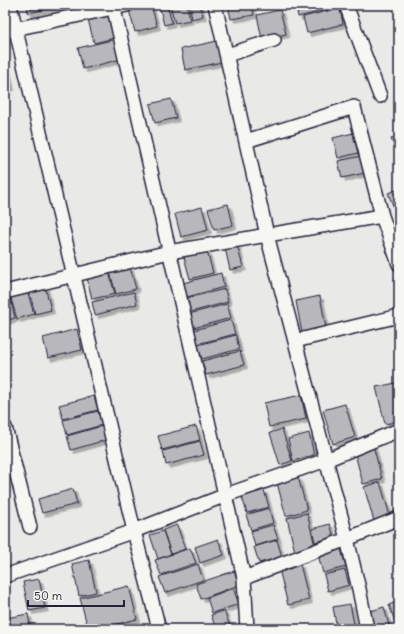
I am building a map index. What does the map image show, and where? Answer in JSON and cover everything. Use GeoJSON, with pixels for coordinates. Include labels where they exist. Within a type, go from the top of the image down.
{"type":"FeatureCollection","features":[{"type":"Feature","properties":{"kind":"street"},"geometry":{"type":"LineString","coordinates":[[10,5],[10,30],[74,276],[134,531],[159,629]]}},
{"type":"Feature","properties":{"kind":"street"},"geometry":{"type":"LineString","coordinates":[[10,30],[127,5]]}},
{"type":"Feature","properties":{"kind":"street"},"geometry":{"type":"LineString","coordinates":[[215,5],[267,235],[347,540],[367,629]]}},
{"type":"Feature","properties":{"kind":"street"},"geometry":{"type":"LineString","coordinates":[[346,5],[380,96]]}},
{"type":"Feature","properties":{"kind":"street"},"geometry":{"type":"LineString","coordinates":[[113,7],[244,578],[247,629]]}},
{"type":"Feature","properties":{"kind":"street"},"geometry":{"type":"LineString","coordinates":[[227,55],[274,40]]}},
{"type":"Feature","properties":{"kind":"street"},"geometry":{"type":"LineString","coordinates":[[246,141],[354,107],[382,216],[398,259]]}},
{"type":"Feature","properties":{"kind":"street"},"geometry":{"type":"LineString","coordinates":[[5,292],[169,252],[382,216]]}},
{"type":"Feature","properties":{"kind":"street"},"geometry":{"type":"LineString","coordinates":[[295,340],[399,316]]}},
{"type":"Feature","properties":{"kind":"street"},"geometry":{"type":"LineString","coordinates":[[5,427],[30,527]]}},
{"type":"Feature","properties":{"kind":"street"},"geometry":{"type":"LineString","coordinates":[[5,576],[134,531],[226,495],[326,460],[399,430]]}},
{"type":"Feature","properties":{"kind":"street"},"geometry":{"type":"LineString","coordinates":[[244,578],[347,540],[399,518]]}},
{"type":"Feature","properties":{"kind":"building"},"geometry":{"type":"Polygon","coordinates":[[[27,5],[67,5],[28,13],[27,5]]]}},
{"type":"Feature","properties":{"kind":"building"},"geometry":{"type":"Polygon","coordinates":[[[151,5],[157,26],[135,32],[129,10],[151,5]]]}},
{"type":"Feature","properties":{"kind":"building"},"geometry":{"type":"Polygon","coordinates":[[[159,5],[167,5],[172,23],[164,25],[159,5]]]}},
{"type":"Feature","properties":{"kind":"building"},"geometry":{"type":"Polygon","coordinates":[[[170,5],[187,5],[190,20],[175,23],[170,5]]]}},
{"type":"Feature","properties":{"kind":"building"},"geometry":{"type":"Polygon","coordinates":[[[189,5],[200,5],[203,16],[192,19],[189,5]]]}},
{"type":"Feature","properties":{"kind":"building"},"geometry":{"type":"Polygon","coordinates":[[[228,5],[252,5],[254,15],[231,19],[228,5]]]}},
{"type":"Feature","properties":{"kind":"building"},"geometry":{"type":"Polygon","coordinates":[[[296,5],[337,5],[338,7],[298,17],[296,5]]]}},
{"type":"Feature","properties":{"kind":"building"},"geometry":{"type":"Polygon","coordinates":[[[340,8],[343,24],[307,33],[303,17],[340,8]]]}},
{"type":"Feature","properties":{"kind":"building"},"geometry":{"type":"Polygon","coordinates":[[[280,10],[286,34],[262,39],[257,15],[280,10]]]}},
{"type":"Feature","properties":{"kind":"building"},"geometry":{"type":"Polygon","coordinates":[[[112,13],[118,37],[94,43],[88,19],[112,13]]]}},
{"type":"Feature","properties":{"kind":"building"},"geometry":{"type":"Polygon","coordinates":[[[116,39],[121,59],[83,69],[78,48],[116,39]]]}},
{"type":"Feature","properties":{"kind":"building"},"geometry":{"type":"Polygon","coordinates":[[[217,41],[222,62],[185,70],[181,49],[217,41]]]}},
{"type":"Feature","properties":{"kind":"building"},"geometry":{"type":"Polygon","coordinates":[[[6,63],[11,87],[5,89],[5,64],[6,63]]]}},
{"type":"Feature","properties":{"kind":"building"},"geometry":{"type":"Polygon","coordinates":[[[171,99],[176,118],[155,123],[150,104],[171,99]]]}},
{"type":"Feature","properties":{"kind":"building"},"geometry":{"type":"Polygon","coordinates":[[[353,133],[358,153],[338,158],[333,138],[353,133]]]}},
{"type":"Feature","properties":{"kind":"building"},"geometry":{"type":"Polygon","coordinates":[[[399,136],[399,149],[396,150],[391,139],[399,136]]]}},
{"type":"Feature","properties":{"kind":"building"},"geometry":{"type":"Polygon","coordinates":[[[362,156],[365,173],[342,178],[338,161],[362,156]]]}},
{"type":"Feature","properties":{"kind":"building"},"geometry":{"type":"Polygon","coordinates":[[[399,189],[399,206],[394,208],[388,193],[399,189]]]}},
{"type":"Feature","properties":{"kind":"building"},"geometry":{"type":"Polygon","coordinates":[[[228,204],[233,225],[214,230],[208,209],[228,204]]]}},
{"type":"Feature","properties":{"kind":"building"},"geometry":{"type":"Polygon","coordinates":[[[202,207],[208,230],[181,237],[175,214],[202,207]]]}},
{"type":"Feature","properties":{"kind":"building"},"geometry":{"type":"Polygon","coordinates":[[[237,245],[243,267],[230,270],[225,248],[237,245]]]}},
{"type":"Feature","properties":{"kind":"building"},"geometry":{"type":"Polygon","coordinates":[[[207,251],[213,273],[190,279],[184,257],[207,251]]]}},
{"type":"Feature","properties":{"kind":"building"},"geometry":{"type":"Polygon","coordinates":[[[130,267],[136,289],[116,294],[110,272],[130,267]]]}},
{"type":"Feature","properties":{"kind":"building"},"geometry":{"type":"Polygon","coordinates":[[[109,272],[115,294],[92,299],[87,278],[109,272]]]}},
{"type":"Feature","properties":{"kind":"building"},"geometry":{"type":"Polygon","coordinates":[[[221,273],[224,287],[187,297],[183,283],[221,273]]]}},
{"type":"Feature","properties":{"kind":"building"},"geometry":{"type":"Polygon","coordinates":[[[45,286],[51,310],[35,314],[29,290],[45,286]]]}},
{"type":"Feature","properties":{"kind":"building"},"geometry":{"type":"Polygon","coordinates":[[[225,289],[228,302],[191,312],[187,298],[225,289]]]}},
{"type":"Feature","properties":{"kind":"building"},"geometry":{"type":"Polygon","coordinates":[[[27,290],[34,314],[17,319],[10,295],[27,290]]]}},
{"type":"Feature","properties":{"kind":"building"},"geometry":{"type":"Polygon","coordinates":[[[134,292],[137,304],[95,315],[92,302],[134,292]]]}},
{"type":"Feature","properties":{"kind":"building"},"geometry":{"type":"Polygon","coordinates":[[[9,294],[15,318],[5,321],[5,295],[9,294]]]}},
{"type":"Feature","properties":{"kind":"building"},"geometry":{"type":"Polygon","coordinates":[[[320,296],[326,328],[302,333],[296,301],[320,296]]]}},
{"type":"Feature","properties":{"kind":"building"},"geometry":{"type":"Polygon","coordinates":[[[227,304],[231,318],[193,328],[189,314],[227,304]]]}},
{"type":"Feature","properties":{"kind":"building"},"geometry":{"type":"Polygon","coordinates":[[[231,320],[235,334],[197,344],[194,330],[231,320]]]}},
{"type":"Feature","properties":{"kind":"building"},"geometry":{"type":"Polygon","coordinates":[[[77,329],[82,350],[48,358],[43,338],[77,329]]]}},
{"type":"Feature","properties":{"kind":"building"},"geometry":{"type":"Polygon","coordinates":[[[236,335],[239,349],[202,359],[198,345],[236,335]]]}},
{"type":"Feature","properties":{"kind":"building"},"geometry":{"type":"Polygon","coordinates":[[[240,351],[244,365],[206,375],[202,361],[240,351]]]}},
{"type":"Feature","properties":{"kind":"building"},"geometry":{"type":"Polygon","coordinates":[[[396,383],[399,397],[399,421],[385,424],[376,387],[396,383]]]}},
{"type":"Feature","properties":{"kind":"building"},"geometry":{"type":"Polygon","coordinates":[[[301,395],[306,419],[269,427],[264,403],[301,395]]]}},
{"type":"Feature","properties":{"kind":"building"},"geometry":{"type":"Polygon","coordinates":[[[94,396],[98,410],[63,419],[59,405],[94,396]]]}},
{"type":"Feature","properties":{"kind":"building"},"geometry":{"type":"Polygon","coordinates":[[[345,404],[355,437],[333,444],[323,410],[345,404]]]}},
{"type":"Feature","properties":{"kind":"building"},"geometry":{"type":"Polygon","coordinates":[[[98,411],[102,425],[67,435],[63,420],[98,411]]]}},
{"type":"Feature","properties":{"kind":"building"},"geometry":{"type":"Polygon","coordinates":[[[102,426],[106,440],[71,450],[67,436],[102,426]]]}},
{"type":"Feature","properties":{"kind":"building"},"geometry":{"type":"Polygon","coordinates":[[[196,426],[200,440],[162,450],[158,436],[196,426]]]}},
{"type":"Feature","properties":{"kind":"building"},"geometry":{"type":"Polygon","coordinates":[[[282,429],[292,461],[280,465],[270,433],[282,429]]]}},
{"type":"Feature","properties":{"kind":"building"},"geometry":{"type":"Polygon","coordinates":[[[309,433],[314,455],[293,461],[288,439],[309,433]]]}},
{"type":"Feature","properties":{"kind":"building"},"geometry":{"type":"Polygon","coordinates":[[[200,441],[204,455],[166,465],[163,451],[200,441]]]}},
{"type":"Feature","properties":{"kind":"building"},"geometry":{"type":"Polygon","coordinates":[[[373,445],[382,479],[363,484],[354,450],[373,445]]]}},
{"type":"Feature","properties":{"kind":"building"},"geometry":{"type":"Polygon","coordinates":[[[298,477],[307,510],[286,516],[277,483],[298,477]]]}},
{"type":"Feature","properties":{"kind":"building"},"geometry":{"type":"Polygon","coordinates":[[[380,482],[390,516],[374,521],[364,487],[380,482]]]}},
{"type":"Feature","properties":{"kind":"building"},"geometry":{"type":"Polygon","coordinates":[[[73,489],[77,504],[42,513],[38,499],[73,489]]]}},
{"type":"Feature","properties":{"kind":"building"},"geometry":{"type":"Polygon","coordinates":[[[264,490],[269,507],[247,513],[242,497],[264,490]]]}},
{"type":"Feature","properties":{"kind":"building"},"geometry":{"type":"Polygon","coordinates":[[[269,508],[273,523],[251,530],[246,515],[269,508]]]}},
{"type":"Feature","properties":{"kind":"building"},"geometry":{"type":"Polygon","coordinates":[[[307,513],[315,546],[295,552],[287,518],[307,513]]]}},
{"type":"Feature","properties":{"kind":"building"},"geometry":{"type":"Polygon","coordinates":[[[330,524],[334,537],[315,542],[312,529],[330,524]]]}},
{"type":"Feature","properties":{"kind":"building"},"geometry":{"type":"Polygon","coordinates":[[[177,525],[185,549],[171,554],[163,530],[177,525]]]}},
{"type":"Feature","properties":{"kind":"building"},"geometry":{"type":"Polygon","coordinates":[[[273,525],[278,539],[255,546],[251,531],[273,525]]]}},
{"type":"Feature","properties":{"kind":"building"},"geometry":{"type":"Polygon","coordinates":[[[163,531],[171,554],[158,559],[150,535],[163,531]]]}},
{"type":"Feature","properties":{"kind":"building"},"geometry":{"type":"Polygon","coordinates":[[[218,539],[224,555],[200,563],[195,547],[218,539]]]}},
{"type":"Feature","properties":{"kind":"building"},"geometry":{"type":"Polygon","coordinates":[[[277,540],[282,557],[259,563],[254,547],[277,540]]]}},
{"type":"Feature","properties":{"kind":"building"},"geometry":{"type":"Polygon","coordinates":[[[190,548],[196,563],[161,575],[155,560],[190,548]]]}},
{"type":"Feature","properties":{"kind":"building"},"geometry":{"type":"Polygon","coordinates":[[[341,549],[346,567],[323,573],[318,555],[341,549]]]}},
{"type":"Feature","properties":{"kind":"building"},"geometry":{"type":"Polygon","coordinates":[[[89,560],[96,592],[79,596],[72,564],[89,560]]]}},
{"type":"Feature","properties":{"kind":"building"},"geometry":{"type":"Polygon","coordinates":[[[198,564],[203,580],[165,593],[159,577],[198,564]]]}},
{"type":"Feature","properties":{"kind":"building"},"geometry":{"type":"Polygon","coordinates":[[[300,564],[309,600],[288,605],[279,569],[300,564]]]}},
{"type":"Feature","properties":{"kind":"building"},"geometry":{"type":"Polygon","coordinates":[[[345,570],[349,585],[328,591],[324,575],[345,570]]]}},
{"type":"Feature","properties":{"kind":"building"},"geometry":{"type":"Polygon","coordinates":[[[234,571],[239,585],[201,599],[196,584],[234,571]]]}},
{"type":"Feature","properties":{"kind":"building"},"geometry":{"type":"Polygon","coordinates":[[[39,579],[45,608],[29,611],[23,582],[39,579]]]}},
{"type":"Feature","properties":{"kind":"building"},"geometry":{"type":"Polygon","coordinates":[[[129,586],[137,619],[97,629],[88,629],[80,598],[129,586]]]}},
{"type":"Feature","properties":{"kind":"building"},"geometry":{"type":"Polygon","coordinates":[[[233,588],[239,604],[212,613],[207,598],[233,588]]]}},
{"type":"Feature","properties":{"kind":"building"},"geometry":{"type":"Polygon","coordinates":[[[399,601],[399,621],[395,622],[389,605],[399,601]]]}},
{"type":"Feature","properties":{"kind":"building"},"geometry":{"type":"Polygon","coordinates":[[[350,604],[355,629],[337,629],[333,607],[350,604]]]}},
{"type":"Feature","properties":{"kind":"building"},"geometry":{"type":"Polygon","coordinates":[[[384,607],[390,629],[373,629],[367,612],[384,607]]]}},
{"type":"Feature","properties":{"kind":"building"},"geometry":{"type":"Polygon","coordinates":[[[224,611],[231,629],[216,629],[211,615],[224,611]]]}},
{"type":"Feature","properties":{"kind":"building"},"geometry":{"type":"Polygon","coordinates":[[[28,614],[30,625],[8,629],[6,618],[28,614]]]}}]}
